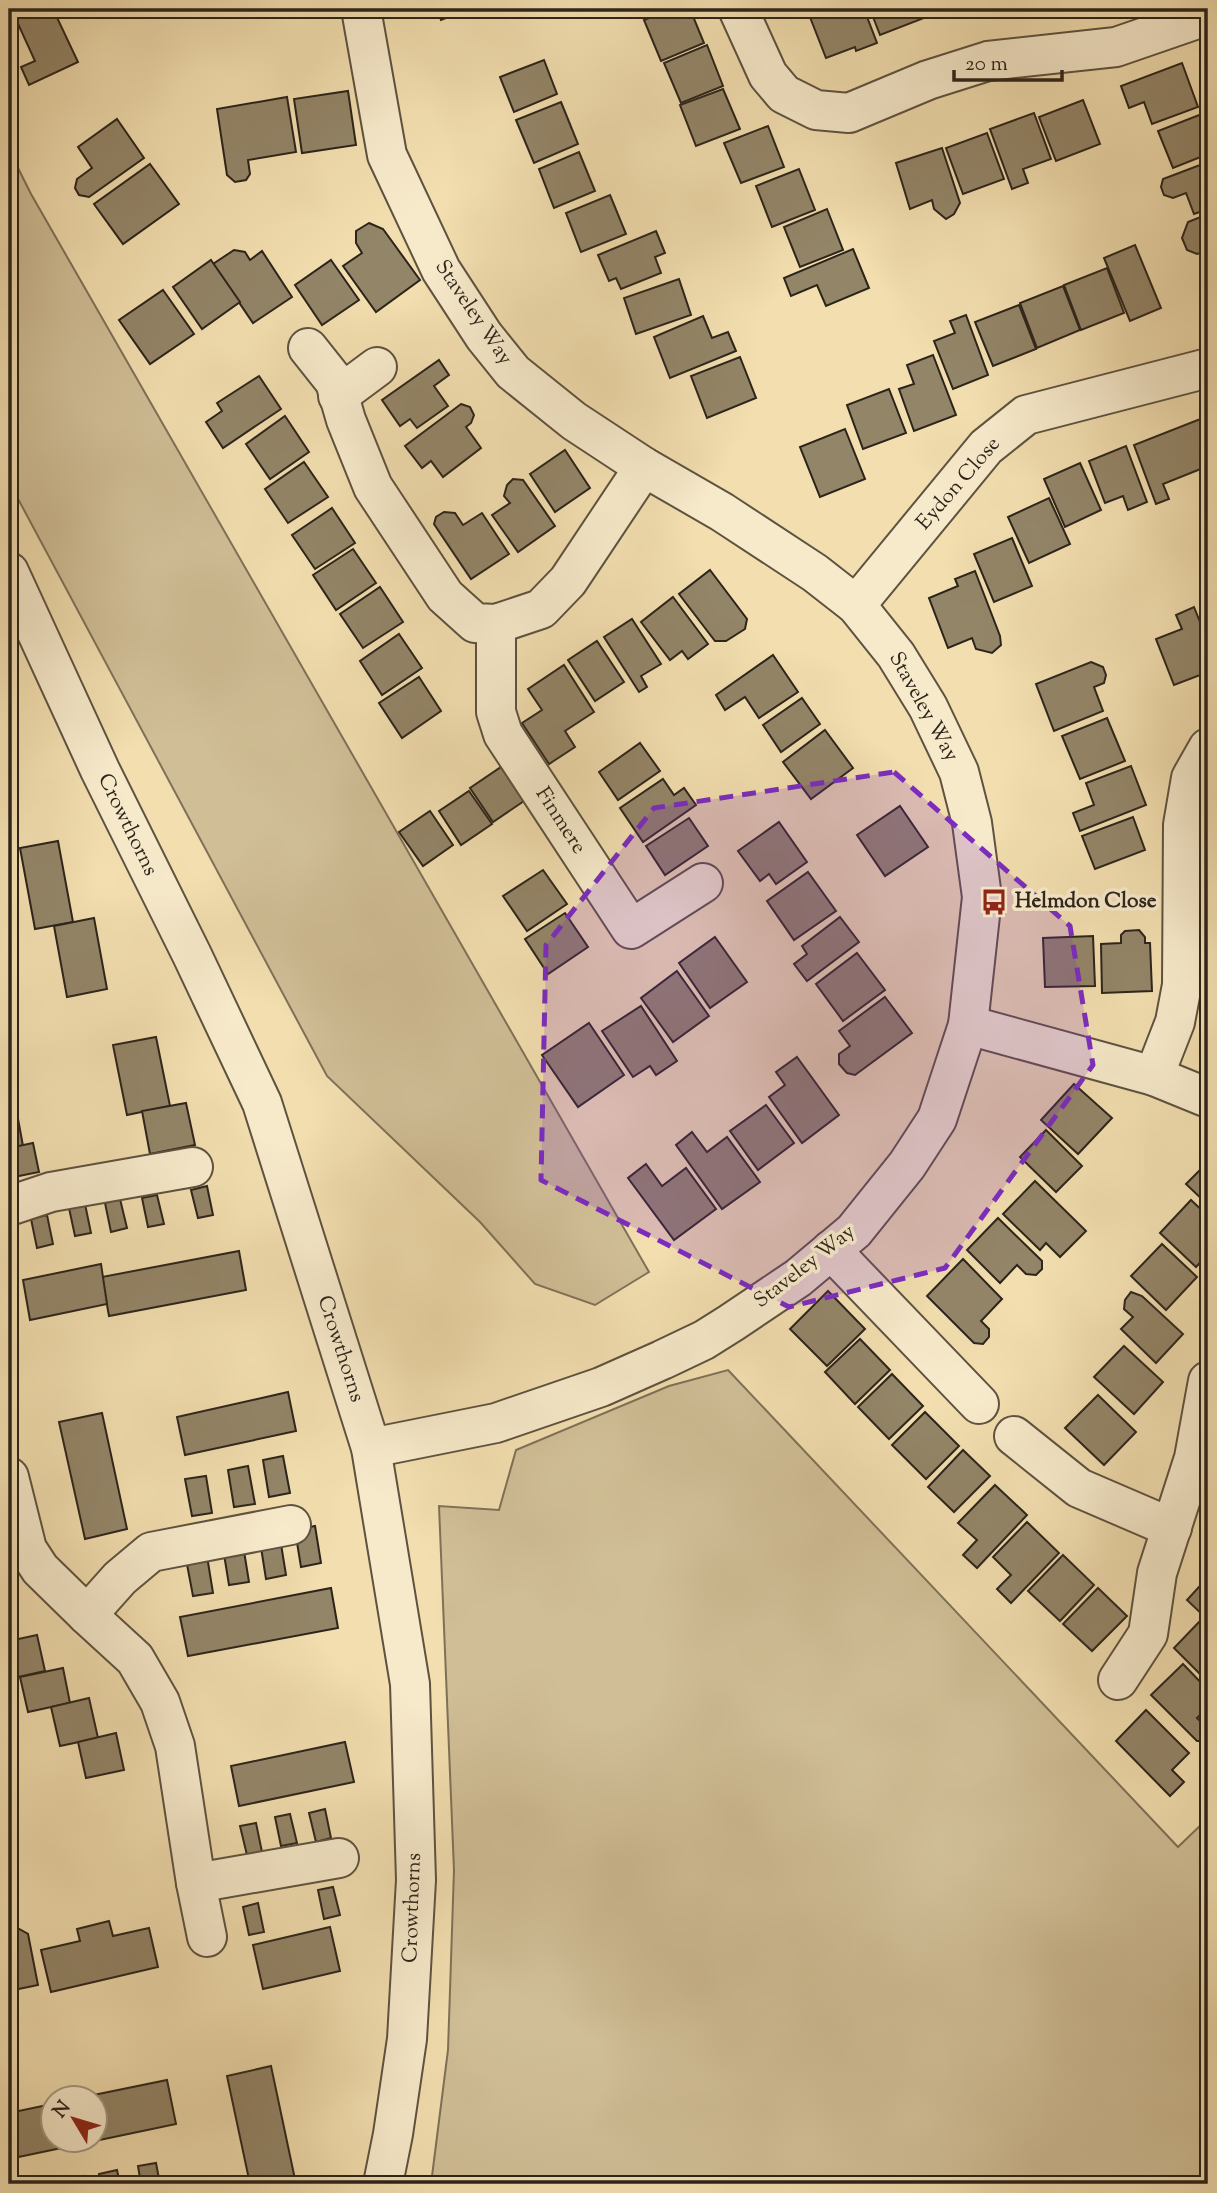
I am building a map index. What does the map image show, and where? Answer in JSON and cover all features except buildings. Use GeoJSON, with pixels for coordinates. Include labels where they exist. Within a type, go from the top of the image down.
{"type":"FeatureCollection","features":[{"type":"Feature","properties":{"kind":"street","name":"Staveley Way"},"geometry":{"type":"LineString","coordinates":[[361,9],[387,155],[441,270],[484,336],[513,372],[574,421],[644,467],[722,512],[815,573],[856,605],[902,666],[928,707],[959,772],[972,823],[982,897],[968,1025],[937,1119],[907,1165],[854,1231],[797,1278],[704,1340],[601,1387],[496,1423],[371,1448]]}},
{"type":"Feature","properties":{"kind":"street"},"geometry":{"type":"LineString","coordinates":[[738,9],[768,75],[784,94],[816,110],[849,113],[928,80],[988,61],[1116,47],[1204,18]]}},
{"type":"Feature","properties":{"kind":"street"},"geometry":{"type":"LineString","coordinates":[[308,348],[335,382],[346,420],[373,488],[445,596],[475,623],[496,624],[541,609],[568,581],[644,467]]}},
{"type":"Feature","properties":{"kind":"street"},"geometry":{"type":"LineString","coordinates":[[338,396],[377,367]]}},
{"type":"Feature","properties":{"kind":"street","name":"Eydon Close"},"geometry":{"type":"LineString","coordinates":[[856,605],[986,447],[1026,415],[1208,368]]}},
{"type":"Feature","properties":{"kind":"street","name":"Crowthorns"},"geometry":{"type":"LineString","coordinates":[[9,572],[20,631],[100,769],[262,1103],[371,1448],[410,1684],[416,1880],[407,2039],[383,2184]]}},
{"type":"Feature","properties":{"kind":"street","name":"Finmere"},"geometry":{"type":"LineString","coordinates":[[496,624],[496,712],[503,734],[631,929],[703,883]]}},
{"type":"Feature","properties":{"kind":"street"},"geometry":{"type":"LineString","coordinates":[[1154,1076],[1175,1022],[1182,985],[1183,825],[1191,778],[1208,748]]}},
{"type":"Feature","properties":{"kind":"street"},"geometry":{"type":"LineString","coordinates":[[968,1025],[1154,1076],[1208,1098]]}},
{"type":"Feature","properties":{"kind":"street"},"geometry":{"type":"LineString","coordinates":[[9,1206],[51,1192],[192,1167]]}},
{"type":"Feature","properties":{"kind":"street"},"geometry":{"type":"LineString","coordinates":[[831,1250],[979,1404]]}},
{"type":"Feature","properties":{"kind":"street"},"geometry":{"type":"LineString","coordinates":[[1118,1680],[1148,1634],[1157,1573],[1194,1458],[1208,1381]]}},
{"type":"Feature","properties":{"kind":"street"},"geometry":{"type":"LineString","coordinates":[[1014,1436],[1079,1488],[1172,1528]]}},
{"type":"Feature","properties":{"kind":"street"},"geometry":{"type":"LineString","coordinates":[[9,1477],[27,1549],[40,1569],[135,1659],[160,1702],[175,1746],[207,1937]]}},
{"type":"Feature","properties":{"kind":"street"},"geometry":{"type":"LineString","coordinates":[[87,1615],[120,1578],[151,1552],[291,1525]]}},
{"type":"Feature","properties":{"kind":"street"},"geometry":{"type":"LineString","coordinates":[[196,1884],[339,1858]]}},
{"type":"Feature","properties":{"kind":"highlighted area"},"geometry":{"type":"Polygon","coordinates":[[[894,772],[1070,926],[1093,1065],[945,1268],[789,1307],[541,1180],[546,945],[654,808],[894,772]]]}},
{"type":"Feature","properties":{"kind":"shaded area"},"geometry":{"type":"Polygon","coordinates":[[[9,150],[31,194],[649,1272],[595,1305],[535,1284],[480,1222],[327,1076],[9,482],[9,150]]]}},
{"type":"Feature","properties":{"kind":"shaded area"},"geometry":{"type":"Polygon","coordinates":[[[728,1370],[1178,1847],[1208,1818],[1208,2184],[431,2184],[448,2050],[454,1870],[439,1506],[499,1510],[516,1450],[669,1386],[728,1370]]]}},
{"type":"Feature","properties":{"kind":"place","name":"Helmdon Close"},"geometry":{"type":"Point","coordinates":[994,902]}}]}
